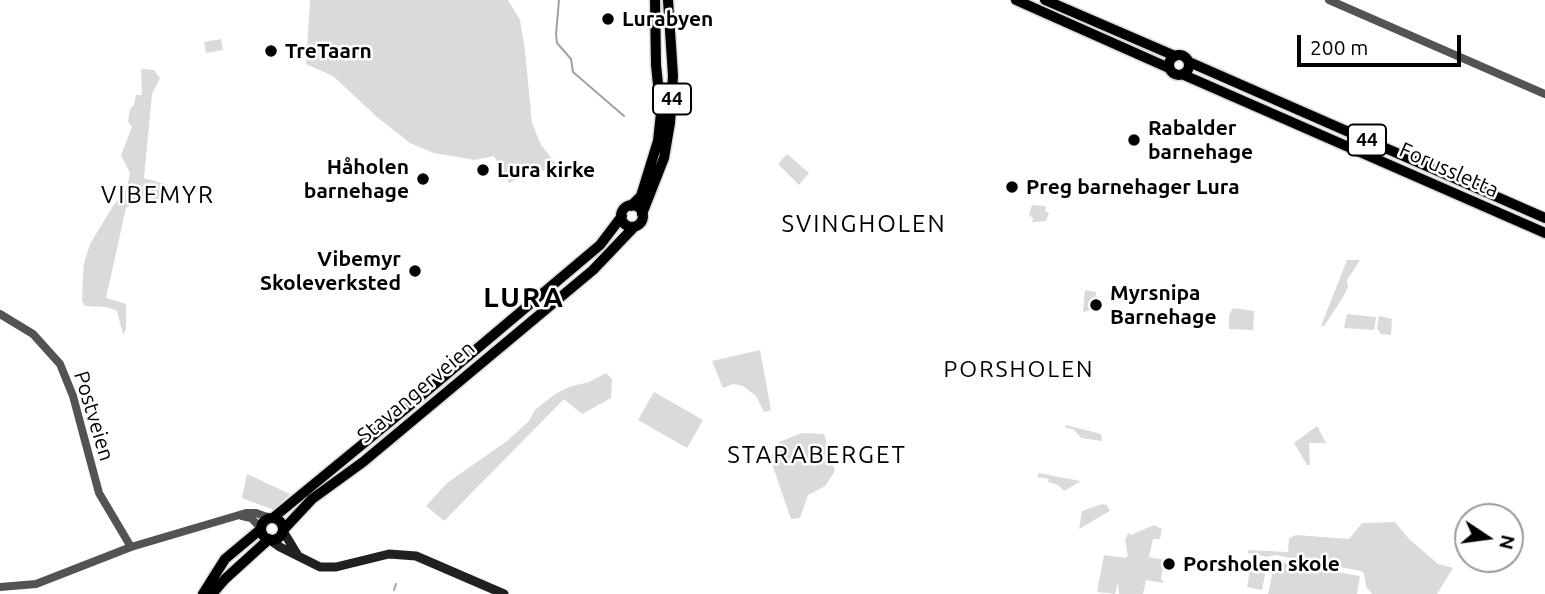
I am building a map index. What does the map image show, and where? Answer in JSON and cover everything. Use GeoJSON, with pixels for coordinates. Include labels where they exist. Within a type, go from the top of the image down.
{"type":"FeatureCollection","features":[{"type":"Feature","properties":{"kind":"main road","name":"44"},"geometry":{"type":"LineString","coordinates":[[631,206],[641,195],[659,141],[661,113],[656,65],[655,0]]}},
{"type":"Feature","properties":{"kind":"main road","name":"44"},"geometry":{"type":"LineString","coordinates":[[642,214],[664,158],[670,123],[673,76],[668,0]]}},
{"type":"Feature","properties":{"kind":"main road","name":"44"},"geometry":{"type":"LineString","coordinates":[[1016,0],[1169,68],[1175,75],[1184,75]]}},
{"type":"Feature","properties":{"kind":"main road","name":"44"},"geometry":{"type":"LineString","coordinates":[[1045,0],[1175,56],[1184,55],[1189,62]]}},
{"type":"Feature","properties":{"kind":"main road"},"geometry":{"type":"LineString","coordinates":[[1169,68],[1170,61],[1175,56]]}},
{"type":"Feature","properties":{"kind":"main road"},"geometry":{"type":"LineString","coordinates":[[1184,75],[1189,69],[1189,62]]}},
{"type":"Feature","properties":{"kind":"main road","name":"Forussletta"},"geometry":{"type":"LineString","coordinates":[[1189,62],[1545,218]]}},
{"type":"Feature","properties":{"kind":"main road","name":"Forussletta"},"geometry":{"type":"LineString","coordinates":[[1184,75],[1545,233]]}},
{"type":"Feature","properties":{"kind":"main road"},"geometry":{"type":"LineString","coordinates":[[631,206],[637,207],[642,214],[641,222],[634,227],[625,224],[622,216],[624,210],[631,206]]}},
{"type":"Feature","properties":{"kind":"main road","name":"Stavangerveien"},"geometry":{"type":"LineString","coordinates":[[203,594],[225,559],[261,529],[264,521],[272,518],[584,259],[600,245],[622,216]]}},
{"type":"Feature","properties":{"kind":"main road","name":"Stavangerveien"},"geometry":{"type":"LineString","coordinates":[[212,594],[225,579],[270,540],[277,539],[311,500],[370,456],[593,270],[634,227]]}},
{"type":"Feature","properties":{"kind":"main road"},"geometry":{"type":"LineString","coordinates":[[272,518],[282,522],[283,530],[297,554],[304,561],[320,567],[383,555],[408,554],[437,563],[504,594]]}},
{"type":"Feature","properties":{"kind":"main road"},"geometry":{"type":"LineString","coordinates":[[261,529],[263,536],[297,554]]}},
{"type":"Feature","properties":{"kind":"street"},"geometry":{"type":"LineString","coordinates":[[1329,0],[1545,94]]}},
{"type":"Feature","properties":{"kind":"street","name":"Postveien"},"geometry":{"type":"LineString","coordinates":[[0,314],[33,334],[60,364],[73,396],[103,504],[131,547]]}},
{"type":"Feature","properties":{"kind":"street"},"geometry":{"type":"LineString","coordinates":[[0,587],[36,584],[131,547],[239,515],[256,513],[272,518]]}},
{"type":"Feature","properties":{"kind":"street"},"geometry":{"type":"LineString","coordinates":[[239,515],[251,518],[261,529]]}},
{"type":"Feature","properties":{"kind":"shaded area"},"geometry":{"type":"Polygon","coordinates":[[[310,0],[508,0],[520,20],[532,123],[541,145],[556,164],[509,183],[494,156],[475,160],[433,153],[410,143],[333,76],[306,64],[310,0]]]}},
{"type":"Feature","properties":{"kind":"shaded area"},"geometry":{"type":"Polygon","coordinates":[[[221,39],[223,50],[206,53],[204,42],[221,39]]]}},
{"type":"Feature","properties":{"kind":"shaded area"},"geometry":{"type":"Polygon","coordinates":[[[141,69],[154,70],[160,78],[152,94],[144,178],[165,184],[168,200],[137,202],[126,208],[106,298],[126,304],[126,329],[123,335],[117,311],[107,307],[85,306],[82,301],[83,276],[90,244],[127,188],[130,173],[121,155],[132,127],[128,121],[130,109],[134,105],[136,95],[142,95],[141,69]]]}},
{"type":"Feature","properties":{"kind":"shaded area"},"geometry":{"type":"Polygon","coordinates":[[[787,154],[809,173],[799,185],[778,164],[787,154]]]}},
{"type":"Feature","properties":{"kind":"shaded area"},"geometry":{"type":"Polygon","coordinates":[[[1032,205],[1046,206],[1045,211],[1049,213],[1046,221],[1032,222],[1033,218],[1029,215],[1032,205]]]}},
{"type":"Feature","properties":{"kind":"shaded area"},"geometry":{"type":"Polygon","coordinates":[[[1347,260],[1360,260],[1347,280],[1348,287],[1342,299],[1324,326],[1321,326],[1347,260]]]}},
{"type":"Feature","properties":{"kind":"shaded area"},"geometry":{"type":"Polygon","coordinates":[[[1085,290],[1096,292],[1095,300],[1098,303],[1096,309],[1083,312],[1085,290]]]}},
{"type":"Feature","properties":{"kind":"shaded area"},"geometry":{"type":"Polygon","coordinates":[[[1233,308],[1254,311],[1253,330],[1229,329],[1229,315],[1233,308]]]}},
{"type":"Feature","properties":{"kind":"shaded area"},"geometry":{"type":"Polygon","coordinates":[[[1347,314],[1376,317],[1374,330],[1344,328],[1347,314]]]}},
{"type":"Feature","properties":{"kind":"shaded area"},"geometry":{"type":"Polygon","coordinates":[[[1379,316],[1392,319],[1391,335],[1381,334],[1377,328],[1379,316]]]}},
{"type":"Feature","properties":{"kind":"shaded area"},"geometry":{"type":"Polygon","coordinates":[[[760,350],[771,410],[764,412],[756,396],[743,386],[733,384],[723,388],[712,361],[760,350]]]}},
{"type":"Feature","properties":{"kind":"shaded area"},"geometry":{"type":"Polygon","coordinates":[[[606,373],[612,379],[611,398],[582,414],[564,399],[444,521],[426,506],[447,483],[507,441],[529,421],[535,410],[555,394],[606,373]]]}},
{"type":"Feature","properties":{"kind":"shaded area"},"geometry":{"type":"Polygon","coordinates":[[[654,392],[703,420],[687,448],[638,420],[654,392]]]}},
{"type":"Feature","properties":{"kind":"shaded area"},"geometry":{"type":"Polygon","coordinates":[[[1066,425],[1101,434],[1102,441],[1081,438],[1073,429],[1066,428],[1066,425]]]}},
{"type":"Feature","properties":{"kind":"shaded area"},"geometry":{"type":"Polygon","coordinates":[[[1317,426],[1326,443],[1309,443],[1310,465],[1307,465],[1294,443],[1317,426]]]}},
{"type":"Feature","properties":{"kind":"shaded area"},"geometry":{"type":"Polygon","coordinates":[[[802,433],[824,434],[835,471],[825,486],[808,495],[800,518],[791,519],[770,458],[779,442],[802,433]]]}},
{"type":"Feature","properties":{"kind":"shaded area"},"geometry":{"type":"Polygon","coordinates":[[[1039,473],[1081,481],[1064,491],[1058,485],[1048,482],[1049,479],[1037,477],[1039,473]]]}},
{"type":"Feature","properties":{"kind":"shaded area"},"geometry":{"type":"Polygon","coordinates":[[[247,474],[290,494],[274,510],[242,498],[247,474]]]}},
{"type":"Feature","properties":{"kind":"shaded area"},"geometry":{"type":"Polygon","coordinates":[[[1102,504],[1107,505],[1110,511],[1079,529],[1082,511],[1102,504]]]}},
{"type":"Feature","properties":{"kind":"shaded area"},"geometry":{"type":"Polygon","coordinates":[[[1395,522],[1409,539],[1438,564],[1453,568],[1437,594],[1372,594],[1361,571],[1275,555],[1267,557],[1248,553],[1248,550],[1288,552],[1289,538],[1296,535],[1349,539],[1362,523],[1395,522]]]}},
{"type":"Feature","properties":{"kind":"shaded area"},"geometry":{"type":"Polygon","coordinates":[[[1154,525],[1162,529],[1160,539],[1153,539],[1149,557],[1164,560],[1161,579],[1163,583],[1146,580],[1143,594],[1119,594],[1118,582],[1115,594],[1097,592],[1104,555],[1125,558],[1128,556],[1125,540],[1128,533],[1131,535],[1154,525]]]}},
{"type":"Feature","properties":{"kind":"shaded area"},"geometry":{"type":"Polygon","coordinates":[[[1252,560],[1267,563],[1262,590],[1247,587],[1252,560]]]}},
{"type":"Feature","properties":{"kind":"shaded area"},"geometry":{"type":"Polygon","coordinates":[[[1275,561],[1360,576],[1357,594],[1268,594],[1275,561]]]}},
{"type":"Feature","properties":{"kind":"waterway"},"geometry":{"type":"LineString","coordinates":[[559,0],[557,43],[571,59],[573,72],[624,116]]}},
{"type":"Feature","properties":{"kind":"waterway"},"geometry":{"type":"LineString","coordinates":[[394,590],[396,584]]}},
{"type":"Feature","properties":{"kind":"place","name":"Lurabyen"},"geometry":{"type":"Point","coordinates":[608,19]}},
{"type":"Feature","properties":{"kind":"place","name":"TreTaarn"},"geometry":{"type":"Point","coordinates":[271,51]}},
{"type":"Feature","properties":{"kind":"place","name":"Rabalder barnehage"},"geometry":{"type":"Point","coordinates":[1134,140]}},
{"type":"Feature","properties":{"kind":"place","name":"Lura kirke"},"geometry":{"type":"Point","coordinates":[483,170]}},
{"type":"Feature","properties":{"kind":"place","name":"Håholen barnehage"},"geometry":{"type":"Point","coordinates":[423,179]}},
{"type":"Feature","properties":{"kind":"place","name":"Preg barnehager Lura"},"geometry":{"type":"Point","coordinates":[1012,187]}},
{"type":"Feature","properties":{"kind":"place","name":"Vibemyr Skoleverksted"},"geometry":{"type":"Point","coordinates":[415,271]}},
{"type":"Feature","properties":{"kind":"place","name":"Myrsnipa Barnehage"},"geometry":{"type":"Point","coordinates":[1096,305]}},
{"type":"Feature","properties":{"kind":"place","name":"Porsholen skole"},"geometry":{"type":"Point","coordinates":[1169,564]}},
{"type":"Feature","properties":{"kind":"district","name":"VIBEMYR"},"geometry":{"type":"Point","coordinates":[158,195]}},
{"type":"Feature","properties":{"kind":"district","name":"SVINGHOLEN"},"geometry":{"type":"Point","coordinates":[864,224]}},
{"type":"Feature","properties":{"kind":"district","name":"LURA"},"geometry":{"type":"Point","coordinates":[524,298]}},
{"type":"Feature","properties":{"kind":"district","name":"PORSHOLEN"},"geometry":{"type":"Point","coordinates":[1019,369]}},
{"type":"Feature","properties":{"kind":"district","name":"STARABERGET"},"geometry":{"type":"Point","coordinates":[817,455]}}]}
